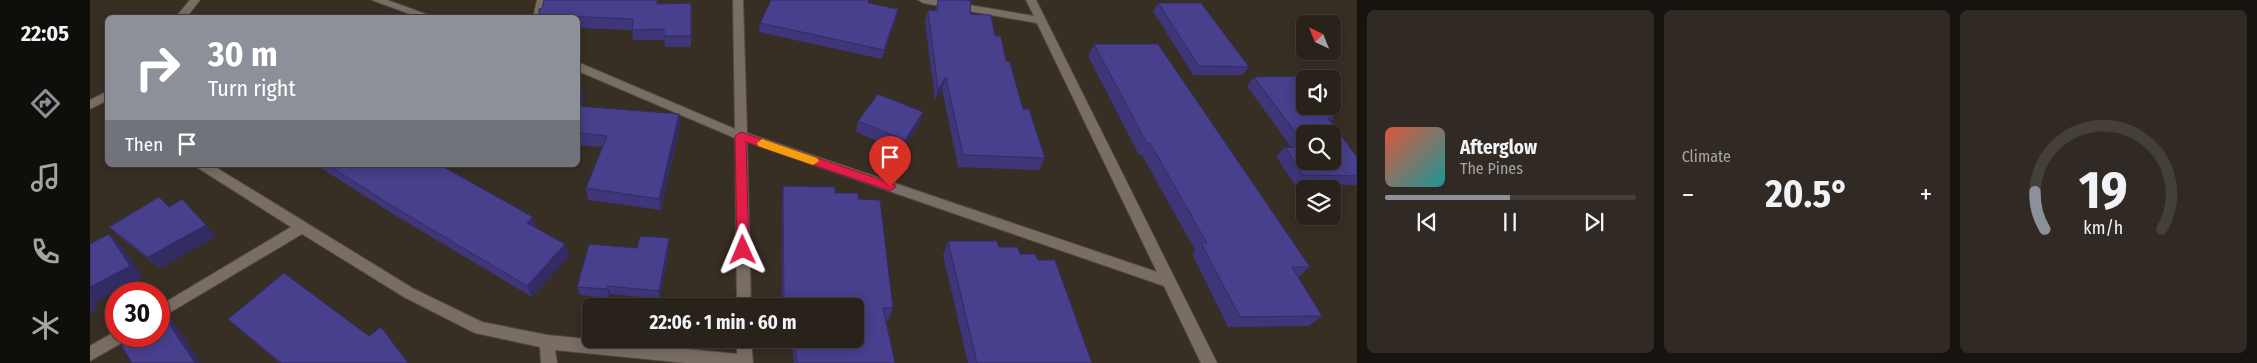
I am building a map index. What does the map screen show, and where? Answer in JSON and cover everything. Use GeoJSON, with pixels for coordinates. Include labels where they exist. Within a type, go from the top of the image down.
{"type":"FeatureCollection","features":[{"type":"Feature","properties":{"kind":"street"},"geometry":{"type":"LineString","coordinates":[[182,15],[195,0]]}},
{"type":"Feature","properties":{"kind":"street"},"geometry":{"type":"LineString","coordinates":[[377,0],[423,15]]}},
{"type":"Feature","properties":{"kind":"street"},"geometry":{"type":"LineString","coordinates":[[539,15],[542,0]]}},
{"type":"Feature","properties":{"kind":"street"},"geometry":{"type":"LineString","coordinates":[[738,0],[744,298]]}},
{"type":"Feature","properties":{"kind":"street"},"geometry":{"type":"LineString","coordinates":[[923,0],[1039,20]]}},
{"type":"Feature","properties":{"kind":"street"},"geometry":{"type":"LineString","coordinates":[[1031,0],[1039,20],[1209,363]]}},
{"type":"Feature","properties":{"kind":"street"},"geometry":{"type":"LineString","coordinates":[[580,68],[741,136],[1170,282]]}},
{"type":"Feature","properties":{"kind":"street"},"geometry":{"type":"LineString","coordinates":[[205,167],[408,293],[480,328],[546,342],[745,362],[744,348]]}},
{"type":"Feature","properties":{"kind":"street"},"geometry":{"type":"LineString","coordinates":[[170,306],[302,227]]}},
{"type":"Feature","properties":{"kind":"street"},"geometry":{"type":"LineString","coordinates":[[546,342],[549,363]]}},
{"type":"Feature","properties":{"kind":"street"},"geometry":{"type":"LineString","coordinates":[[90,354],[105,345]]}},
{"type":"Feature","properties":{"kind":"building"},"geometry":{"type":"Polygon","coordinates":[[[544,0],[657,0],[657,4],[691,3],[691,36],[664,36],[664,29],[632,30],[633,19],[580,17],[580,15],[539,15],[539,9],[542,8],[544,0]]]}},
{"type":"Feature","properties":{"kind":"building"},"geometry":{"type":"Polygon","coordinates":[[[771,0],[869,0],[868,3],[898,9],[884,50],[760,23],[771,0]]]}},
{"type":"Feature","properties":{"kind":"building"},"geometry":{"type":"Polygon","coordinates":[[[938,0],[971,1],[970,14],[991,15],[995,36],[1001,36],[1006,61],[1010,62],[1023,109],[1029,109],[1045,158],[963,155],[946,77],[938,89],[928,10],[937,11],[938,0]]]}},
{"type":"Feature","properties":{"kind":"building"},"geometry":{"type":"Polygon","coordinates":[[[1158,3],[1201,3],[1249,67],[1199,66],[1158,3]]]}},
{"type":"Feature","properties":{"kind":"building"},"geometry":{"type":"Polygon","coordinates":[[[1094,44],[1158,44],[1310,267],[1292,267],[1322,316],[1240,317],[1201,243],[1207,243],[1150,143],[1147,143],[1094,44]]]}},
{"type":"Feature","properties":{"kind":"building"},"geometry":{"type":"Polygon","coordinates":[[[1296,76],[1296,115],[1332,115],[1334,118],[1328,118],[1333,125],[1296,125],[1296,133],[1254,77],[1296,76]]]}},
{"type":"Feature","properties":{"kind":"building"},"geometry":{"type":"Polygon","coordinates":[[[878,94],[923,112],[905,140],[858,121],[878,94]]]}},
{"type":"Feature","properties":{"kind":"building"},"geometry":{"type":"Polygon","coordinates":[[[580,106],[679,114],[659,199],[586,188],[607,136],[580,133],[580,106]]]}},
{"type":"Feature","properties":{"kind":"building"},"geometry":{"type":"Polygon","coordinates":[[[1341,135],[1357,157],[1357,176],[1303,175],[1300,170],[1341,170],[1341,135]]]}},
{"type":"Feature","properties":{"kind":"building"},"geometry":{"type":"Polygon","coordinates":[[[1285,147],[1296,148],[1296,164],[1285,147]]]}},
{"type":"Feature","properties":{"kind":"building"},"geometry":{"type":"Polygon","coordinates":[[[331,167],[444,167],[533,217],[527,223],[565,244],[527,286],[331,167]]]}},
{"type":"Feature","properties":{"kind":"building"},"geometry":{"type":"Polygon","coordinates":[[[783,186],[835,187],[835,193],[858,193],[858,199],[880,200],[893,308],[883,308],[895,363],[797,363],[795,348],[864,348],[864,298],[784,298],[783,186]]]}},
{"type":"Feature","properties":{"kind":"building"},"geometry":{"type":"Polygon","coordinates":[[[159,197],[169,207],[182,199],[206,225],[148,257],[109,227],[159,197]]]}},
{"type":"Feature","properties":{"kind":"building"},"geometry":{"type":"Polygon","coordinates":[[[109,234],[130,266],[90,287],[90,244],[109,234]]]}},
{"type":"Feature","properties":{"kind":"building"},"geometry":{"type":"Polygon","coordinates":[[[640,236],[669,238],[659,291],[608,286],[607,289],[577,287],[589,244],[637,248],[640,236]]]}},
{"type":"Feature","properties":{"kind":"building"},"geometry":{"type":"Polygon","coordinates":[[[948,241],[997,241],[999,247],[1018,247],[1020,254],[1035,254],[1038,260],[1055,260],[1092,363],[977,363],[948,241]]]}},
{"type":"Feature","properties":{"kind":"building"},"geometry":{"type":"Polygon","coordinates":[[[284,273],[369,336],[381,327],[408,363],[281,363],[228,319],[284,273]]]}},
{"type":"Feature","properties":{"kind":"building"},"geometry":{"type":"Polygon","coordinates":[[[170,326],[195,363],[132,363],[122,347],[170,347],[170,326]]]}},
{"type":"Feature","properties":{"kind":"slow traffic"},"geometry":{"type":"LineString","coordinates":[[762,143],[813,161]]}},
{"type":"Feature","properties":{"kind":"route"},"geometry":{"type":"LineString","coordinates":[[743,250],[741,136],[890,187]]}}]}
